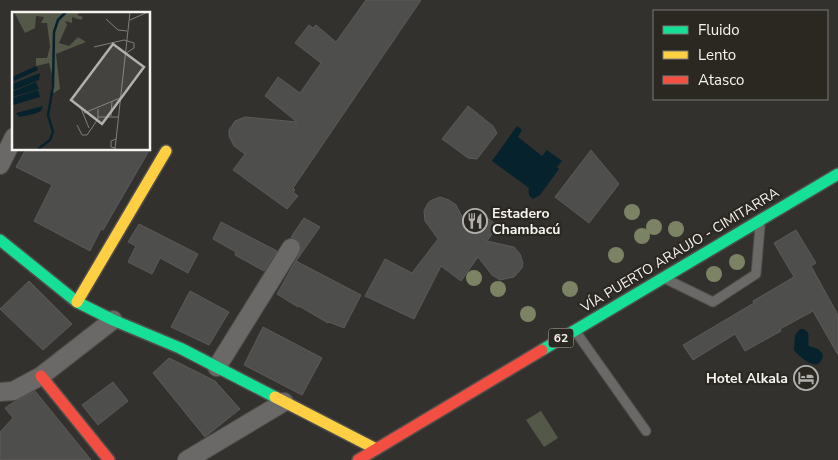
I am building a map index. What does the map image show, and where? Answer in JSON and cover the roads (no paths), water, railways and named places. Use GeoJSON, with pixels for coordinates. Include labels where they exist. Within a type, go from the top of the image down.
{"type":"FeatureCollection","features":[{"type":"Feature","properties":{"kind":"street"},"geometry":{"type":"LineString","coordinates":[[0,166],[12,141]]}},
{"type":"Feature","properties":{"kind":"street"},"geometry":{"type":"LineString","coordinates":[[77,302],[166,151]]}},
{"type":"Feature","properties":{"kind":"street","name":"VÍA PUERTO ARAUJO - CIMITARRA"},"geometry":{"type":"LineString","coordinates":[[358,460],[663,277],[760,220],[827,184],[838,174]]}},
{"type":"Feature","properties":{"kind":"street"},"geometry":{"type":"LineString","coordinates":[[0,240],[77,302],[113,320],[180,348],[376,449]]}},
{"type":"Feature","properties":{"kind":"street"},"geometry":{"type":"LineString","coordinates":[[217,367],[291,248]]}},
{"type":"Feature","properties":{"kind":"street"},"geometry":{"type":"LineString","coordinates":[[0,392],[12,391],[41,376],[113,320]]}},
{"type":"Feature","properties":{"kind":"street"},"geometry":{"type":"LineString","coordinates":[[41,376],[109,460]]}},
{"type":"Feature","properties":{"kind":"street"},"geometry":{"type":"LineString","coordinates":[[187,460],[284,402]]}},
{"type":"Feature","properties":{"kind":"lane"},"geometry":{"type":"LineString","coordinates":[[663,277],[713,302],[756,274],[760,220]]}},
{"type":"Feature","properties":{"kind":"lane"},"geometry":{"type":"LineString","coordinates":[[574,330],[646,431]]}},
{"type":"Feature","properties":{"kind":"water"},"geometry":{"type":"Polygon","coordinates":[[[517,126],[522,130],[518,137],[542,156],[547,150],[562,161],[557,167],[559,169],[540,195],[533,199],[530,197],[529,188],[492,161],[517,126]]]}},
{"type":"Feature","properties":{"kind":"water"},"geometry":{"type":"Polygon","coordinates":[[[800,329],[807,332],[809,346],[818,349],[823,354],[819,364],[806,361],[794,350],[795,335],[800,329]]]}},
{"type":"Feature","properties":{"kind":"place","name":"Estadero Chambacú"},"geometry":{"type":"Point","coordinates":[475,221]}},
{"type":"Feature","properties":{"kind":"place","name":"Hotel Alkala"},"geometry":{"type":"Point","coordinates":[806,378]}}]}
